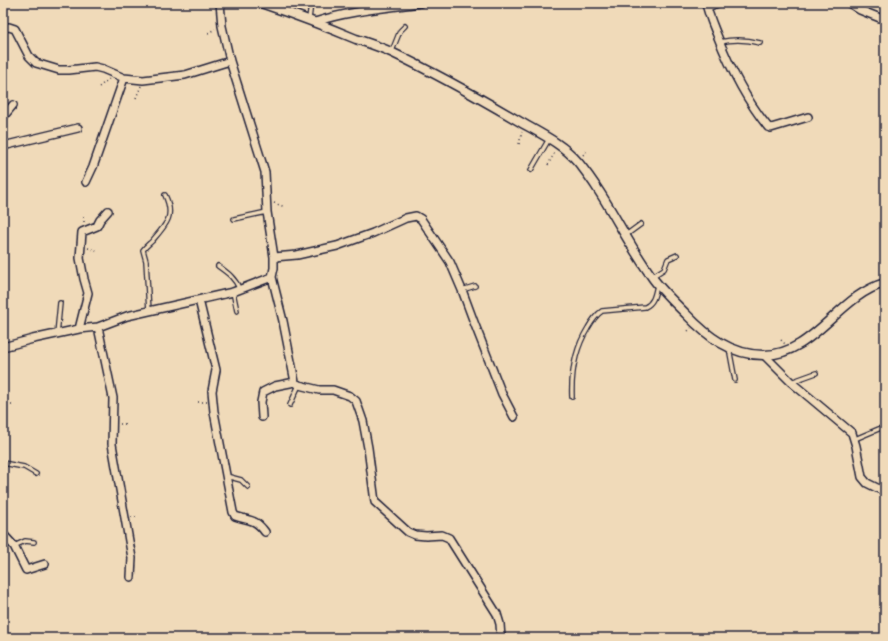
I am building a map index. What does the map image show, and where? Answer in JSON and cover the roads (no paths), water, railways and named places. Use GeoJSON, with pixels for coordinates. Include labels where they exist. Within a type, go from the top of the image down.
{"type":"FeatureCollection","features":[{"type":"Feature","properties":{"kind":"street"},"geometry":{"type":"LineString","coordinates":[[220,3],[222,26],[230,61],[264,167],[267,212],[274,257],[272,277],[297,383]]}},
{"type":"Feature","properties":{"kind":"street"},"geometry":{"type":"LineString","coordinates":[[261,3],[391,52],[488,103],[558,145],[570,154],[582,167],[599,191],[625,236],[658,284],[695,324],[712,338],[737,352],[764,355],[774,354],[790,349],[808,339],[863,293],[885,283]]}},
{"type":"Feature","properties":{"kind":"street"},"geometry":{"type":"LineString","coordinates":[[312,21],[366,10],[420,3]]}},
{"type":"Feature","properties":{"kind":"street"},"geometry":{"type":"LineString","coordinates":[[849,3],[860,10],[885,20]]}},
{"type":"Feature","properties":{"kind":"street"},"geometry":{"type":"LineString","coordinates":[[706,6],[737,80],[768,127],[771,128],[808,117]]}},
{"type":"Feature","properties":{"kind":"street"},"geometry":{"type":"LineString","coordinates":[[3,28],[10,27],[15,29],[29,56],[36,63],[59,70],[95,67],[124,78],[143,80],[185,75],[230,61]]}},
{"type":"Feature","properties":{"kind":"street"},"geometry":{"type":"LineString","coordinates":[[86,182],[93,167],[124,78]]}},
{"type":"Feature","properties":{"kind":"street"},"geometry":{"type":"LineString","coordinates":[[3,117],[13,105]]}},
{"type":"Feature","properties":{"kind":"street"},"geometry":{"type":"LineString","coordinates":[[3,146],[78,128]]}},
{"type":"Feature","properties":{"kind":"street"},"geometry":{"type":"LineString","coordinates":[[79,329],[88,293],[80,258],[82,232],[98,226],[100,220],[108,211]]}},
{"type":"Feature","properties":{"kind":"street"},"geometry":{"type":"LineString","coordinates":[[274,257],[297,255],[337,246],[373,233],[406,218],[416,216],[421,219],[450,262],[508,407],[514,417]]}},
{"type":"Feature","properties":{"kind":"street"},"geometry":{"type":"LineString","coordinates":[[3,347],[79,329],[98,327],[127,316],[236,291],[272,277]]}},
{"type":"Feature","properties":{"kind":"street"},"geometry":{"type":"LineString","coordinates":[[199,300],[216,370],[212,391],[213,402],[225,476],[233,512],[235,516],[254,521],[260,525],[265,532]]}},
{"type":"Feature","properties":{"kind":"street"},"geometry":{"type":"LineString","coordinates":[[98,327],[113,398],[112,444],[132,558],[131,577]]}},
{"type":"Feature","properties":{"kind":"street"},"geometry":{"type":"LineString","coordinates":[[764,355],[791,382],[852,433],[855,439],[862,477],[867,483],[885,492]]}},
{"type":"Feature","properties":{"kind":"street"},"geometry":{"type":"LineString","coordinates":[[262,417],[260,402],[261,396],[263,392],[275,386],[297,383],[319,390],[334,390],[350,396],[356,401],[363,421],[367,441],[375,502],[408,532],[415,535],[426,536],[442,534],[449,538],[497,614],[500,624],[501,638]]}},
{"type":"Feature","properties":{"kind":"street"},"geometry":{"type":"LineString","coordinates":[[3,534],[14,546],[26,570],[45,564]]}},
{"type":"Feature","properties":{"kind":"lane"},"geometry":{"type":"LineString","coordinates":[[311,3],[312,21]]}},
{"type":"Feature","properties":{"kind":"lane"},"geometry":{"type":"LineString","coordinates":[[706,6],[723,3]]}},
{"type":"Feature","properties":{"kind":"lane"},"geometry":{"type":"LineString","coordinates":[[391,52],[400,31],[405,26]]}},
{"type":"Feature","properties":{"kind":"lane"},"geometry":{"type":"LineString","coordinates":[[720,42],[745,39],[760,43]]}},
{"type":"Feature","properties":{"kind":"lane"},"geometry":{"type":"LineString","coordinates":[[532,170],[549,139]]}},
{"type":"Feature","properties":{"kind":"lane"},"geometry":{"type":"LineString","coordinates":[[149,311],[146,261],[143,250],[166,223],[170,213],[169,204],[165,195]]}},
{"type":"Feature","properties":{"kind":"lane"},"geometry":{"type":"LineString","coordinates":[[234,219],[267,212]]}},
{"type":"Feature","properties":{"kind":"lane"},"geometry":{"type":"LineString","coordinates":[[625,236],[640,224]]}},
{"type":"Feature","properties":{"kind":"lane"},"geometry":{"type":"LineString","coordinates":[[652,277],[664,269],[668,260],[678,255]]}},
{"type":"Feature","properties":{"kind":"lane"},"geometry":{"type":"LineString","coordinates":[[218,266],[230,274],[236,281],[236,311]]}},
{"type":"Feature","properties":{"kind":"lane"},"geometry":{"type":"LineString","coordinates":[[572,397],[571,382],[576,353],[592,320],[602,311],[646,307],[650,305],[653,301],[658,284]]}},
{"type":"Feature","properties":{"kind":"lane"},"geometry":{"type":"LineString","coordinates":[[462,290],[475,286]]}},
{"type":"Feature","properties":{"kind":"lane"},"geometry":{"type":"LineString","coordinates":[[57,334],[60,303]]}},
{"type":"Feature","properties":{"kind":"lane"},"geometry":{"type":"LineString","coordinates":[[729,348],[735,380]]}},
{"type":"Feature","properties":{"kind":"lane"},"geometry":{"type":"LineString","coordinates":[[791,382],[816,374]]}},
{"type":"Feature","properties":{"kind":"lane"},"geometry":{"type":"LineString","coordinates":[[290,405],[297,383]]}},
{"type":"Feature","properties":{"kind":"lane"},"geometry":{"type":"LineString","coordinates":[[855,439],[881,428],[885,428]]}},
{"type":"Feature","properties":{"kind":"lane"},"geometry":{"type":"LineString","coordinates":[[3,463],[24,467],[36,474]]}},
{"type":"Feature","properties":{"kind":"lane"},"geometry":{"type":"LineString","coordinates":[[225,476],[235,477],[241,480],[248,487]]}},
{"type":"Feature","properties":{"kind":"lane"},"geometry":{"type":"LineString","coordinates":[[14,546],[25,541],[34,542]]}}]}
